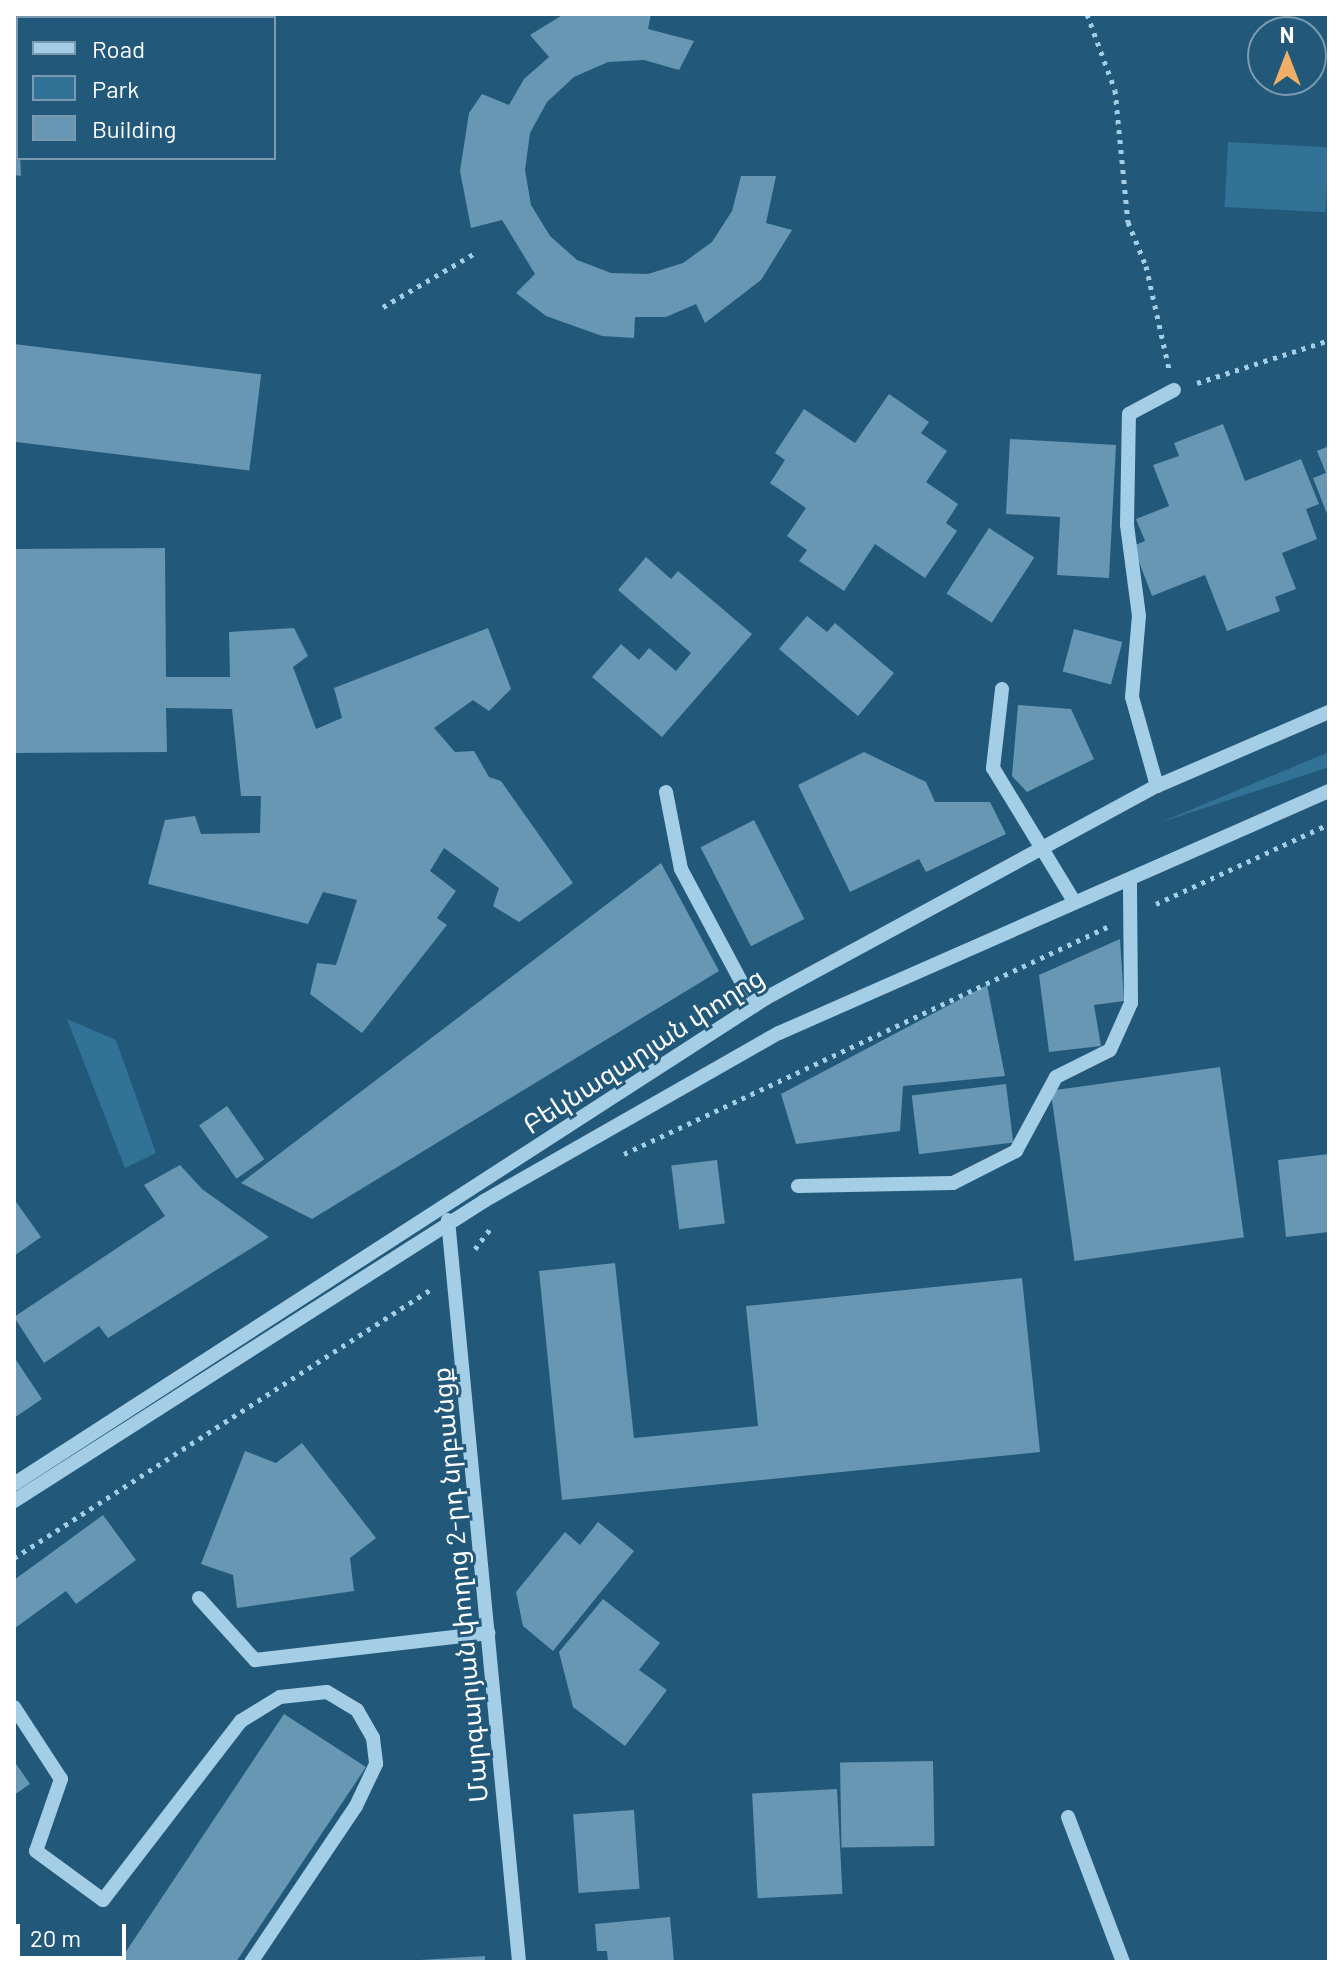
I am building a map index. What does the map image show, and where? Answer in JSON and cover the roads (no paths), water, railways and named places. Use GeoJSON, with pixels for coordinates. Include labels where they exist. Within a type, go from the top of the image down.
{"type":"FeatureCollection","features":[{"type":"Feature","properties":{"kind":"street"},"geometry":{"type":"LineString","coordinates":[[1157,786],[1132,697],[1139,616],[1127,525],[1129,414],[1174,390]]}},
{"type":"Feature","properties":{"kind":"street"},"geometry":{"type":"LineString","coordinates":[[1002,689],[993,768],[1074,901]]}},
{"type":"Feature","properties":{"kind":"street","name":"Բեկնազարյան փողոց"},"geometry":{"type":"LineString","coordinates":[[14,1484],[754,1006],[1157,786],[1329,712]]}},
{"type":"Feature","properties":{"kind":"street","name":"Բեկնազարյան փողոց"},"geometry":{"type":"LineString","coordinates":[[14,1501],[599,1132],[779,1033],[1074,901],[1130,882],[1329,791]]}},
{"type":"Feature","properties":{"kind":"street"},"geometry":{"type":"LineString","coordinates":[[666,792],[681,869],[754,1006]]}},
{"type":"Feature","properties":{"kind":"street"},"geometry":{"type":"LineString","coordinates":[[798,1186],[953,1183],[1016,1151],[1056,1077],[1110,1050],[1131,1003],[1130,882]]}},
{"type":"Feature","properties":{"kind":"street","name":"Մարգարյան փողոց 2-րդ նրբանցք"},"geometry":{"type":"LineString","coordinates":[[445,1204],[519,1962]]}},
{"type":"Feature","properties":{"kind":"street"},"geometry":{"type":"LineString","coordinates":[[199,1598],[255,1660],[488,1633]]}},
{"type":"Feature","properties":{"kind":"street"},"geometry":{"type":"LineString","coordinates":[[14,1707],[61,1779],[36,1851],[103,1900],[241,1721],[280,1697],[327,1692],[357,1710],[373,1738],[376,1764],[356,1806],[251,1962]]}},
{"type":"Feature","properties":{"kind":"street"},"geometry":{"type":"LineString","coordinates":[[1068,1817],[1123,1962]]}}]}
